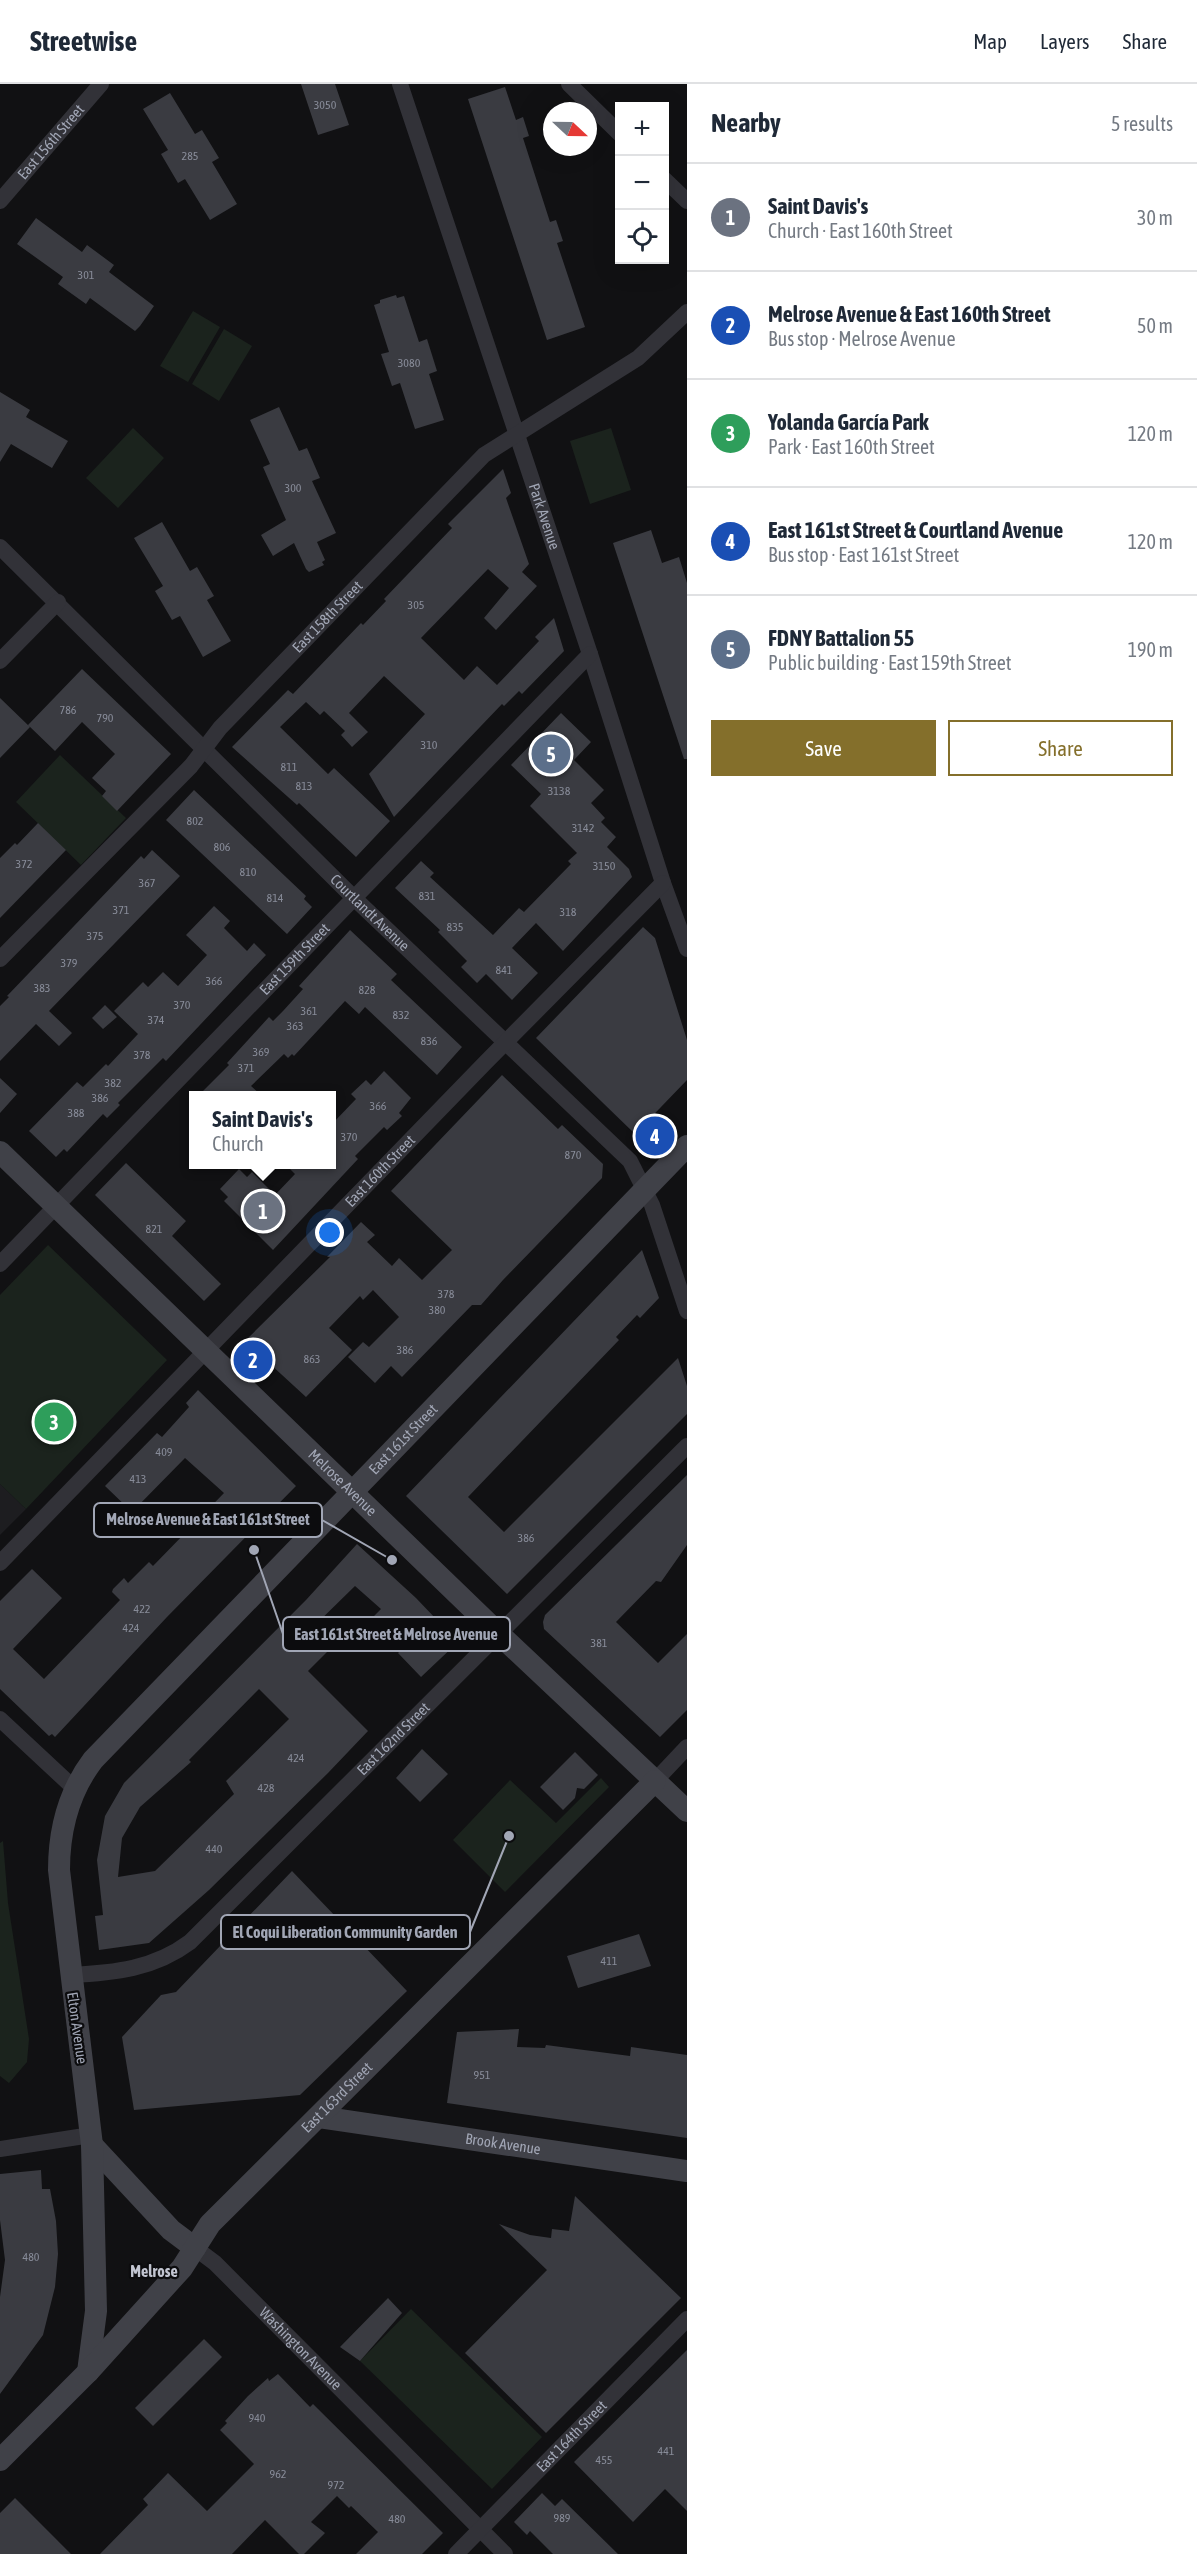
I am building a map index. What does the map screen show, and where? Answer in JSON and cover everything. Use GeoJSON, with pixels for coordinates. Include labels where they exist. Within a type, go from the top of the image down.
{"type":"FeatureCollection","features":[{"type":"Feature","properties":{"kind":"main road","name":"East 161st Street"},"geometry":{"type":"LineString","coordinates":[[75,1790],[93,1760],[646,1191],[687,1146]]}},
{"type":"Feature","properties":{"kind":"main road","name":"Melrose Avenue"},"geometry":{"type":"LineString","coordinates":[[0,1152],[322,1464],[354,1492],[498,1634],[687,1811]]}},
{"type":"Feature","properties":{"kind":"main road","name":"East 163rd Street"},"geometry":{"type":"LineString","coordinates":[[0,2460],[88,2372],[182,2268],[210,2224],[655,1780]]}},
{"type":"Feature","properties":{"kind":"main road","name":"Elton Avenue"},"geometry":{"type":"LineString","coordinates":[[75,1790],[65,1815],[59,1856],[59,1882],[92,2140],[96,2311],[88,2372]]}},
{"type":"Feature","properties":{"kind":"main road","name":"Brook Avenue"},"geometry":{"type":"LineString","coordinates":[[319,2117],[687,2171]]}},
{"type":"Feature","properties":{"kind":"main road","name":"Washington Avenue"},"geometry":{"type":"LineString","coordinates":[[92,2140],[171,2230],[195,2248]]}},
{"type":"Feature","properties":{"kind":"street","name":"East 156th Street"},"geometry":{"type":"LineString","coordinates":[[0,201],[101,84]]}},
{"type":"Feature","properties":{"kind":"street","name":"Park Avenue"},"geometry":{"type":"LineString","coordinates":[[400,84],[590,654],[663,883],[687,949]]}},
{"type":"Feature","properties":{"kind":"street"},"geometry":{"type":"LineString","coordinates":[[568,84],[615,129]]}},
{"type":"Feature","properties":{"kind":"street"},"geometry":{"type":"LineString","coordinates":[[669,184],[687,201]]}},
{"type":"Feature","properties":{"kind":"street","name":"East 158th Street"},"geometry":{"type":"LineString","coordinates":[[0,959],[184,773],[220,728],[484,455],[647,351],[687,312]]}},
{"type":"Feature","properties":{"kind":"street","name":"Courtlandt Avenue"},"geometry":{"type":"LineString","coordinates":[[0,547],[354,898],[630,1161],[646,1191],[687,1311]]}},
{"type":"Feature","properties":{"kind":"street"},"geometry":{"type":"LineString","coordinates":[[0,661],[58,602]]}},
{"type":"Feature","properties":{"kind":"street","name":"East 159th Street"},"geometry":{"type":"LineString","coordinates":[[0,1264],[590,654]]}},
{"type":"Feature","properties":{"kind":"street","name":"East 160th Street"},"geometry":{"type":"LineString","coordinates":[[0,1563],[663,883]]}},
{"type":"Feature","properties":{"kind":"street","name":"East 162nd Street"},"geometry":{"type":"LineString","coordinates":[[70,1976],[100,1974],[152,1964],[190,1942],[687,1446]]}},
{"type":"Feature","properties":{"kind":"street"},"geometry":{"type":"LineString","coordinates":[[0,1719],[75,1790]]}},
{"type":"Feature","properties":{"kind":"street","name":"East 163rd Street"},"geometry":{"type":"LineString","coordinates":[[655,1780],[687,1747]]}},
{"type":"Feature","properties":{"kind":"street"},"geometry":{"type":"LineString","coordinates":[[0,2149],[92,2140]]}},
{"type":"Feature","properties":{"kind":"street","name":"Washington Avenue"},"geometry":{"type":"LineString","coordinates":[[195,2248],[215,2263],[505,2554]]}},
{"type":"Feature","properties":{"kind":"street","name":"East 164th Street"},"geometry":{"type":"LineString","coordinates":[[456,2554],[687,2319]]}},
{"type":"Feature","properties":{"kind":"shaded area"},"geometry":{"type":"Polygon","coordinates":[[[193,311],[220,327],[188,382],[160,366],[193,311]]]}},
{"type":"Feature","properties":{"kind":"shaded area"},"geometry":{"type":"Polygon","coordinates":[[[224,329],[252,346],[219,401],[192,384],[224,329]]]}},
{"type":"Feature","properties":{"kind":"shaded area"},"geometry":{"type":"Polygon","coordinates":[[[133,428],[164,458],[118,508],[86,478],[133,428]]]}},
{"type":"Feature","properties":{"kind":"shaded area"},"geometry":{"type":"Polygon","coordinates":[[[611,428],[631,490],[590,504],[570,441],[611,428]]]}},
{"type":"Feature","properties":{"kind":"shaded area"},"geometry":{"type":"Polygon","coordinates":[[[60,755],[126,818],[81,865],[16,802],[60,755]]]}},
{"type":"Feature","properties":{"kind":"shaded area"},"geometry":{"type":"Polygon","coordinates":[[[48,1245],[167,1360],[26,1509],[0,1484],[0,1295],[48,1245]]]}},
{"type":"Feature","properties":{"kind":"shaded area"},"geometry":{"type":"Polygon","coordinates":[[[0,1484],[26,1509],[0,1535],[0,1484]]]}},
{"type":"Feature","properties":{"kind":"shaded area"},"geometry":{"type":"Polygon","coordinates":[[[601,1778],[609,1787],[505,1892],[453,1840],[510,1780],[556,1823],[601,1778]]]}},
{"type":"Feature","properties":{"kind":"shaded area"},"geometry":{"type":"Polygon","coordinates":[[[3,1841],[8,1903],[29,2039],[27,2062],[9,2083],[0,2076],[0,1843],[3,1841]]]}},
{"type":"Feature","properties":{"kind":"shaded area"},"geometry":{"type":"Polygon","coordinates":[[[411,2309],[542,2437],[492,2489],[360,2361],[411,2309]]]}},
{"type":"Feature","properties":{"kind":"building"},"geometry":{"type":"Polygon","coordinates":[[[301,84],[335,84],[349,125],[318,135],[301,84]]]}},
{"type":"Feature","properties":{"kind":"building"},"geometry":{"type":"Polygon","coordinates":[[[505,87],[516,120],[523,117],[529,136],[523,138],[550,222],[556,220],[563,241],[557,243],[585,327],[547,340],[468,99],[505,87]]]}},
{"type":"Feature","properties":{"kind":"building"},"geometry":{"type":"Polygon","coordinates":[[[170,93],[195,134],[202,130],[219,158],[212,162],[237,204],[210,220],[185,179],[178,183],[161,154],[168,150],[143,109],[170,93]]]}},
{"type":"Feature","properties":{"kind":"building"},"geometry":{"type":"Polygon","coordinates":[[[36,218],[82,252],[87,245],[114,265],[109,272],[154,306],[135,331],[90,298],[86,304],[58,284],[63,277],[17,244],[36,218]]]}},
{"type":"Feature","properties":{"kind":"building"},"geometry":{"type":"Polygon","coordinates":[[[396,295],[397,298],[404,296],[419,342],[427,339],[437,371],[429,374],[444,420],[415,429],[400,383],[392,386],[381,354],[389,352],[374,305],[380,303],[380,300],[396,295]]]}},
{"type":"Feature","properties":{"kind":"building"},"geometry":{"type":"Polygon","coordinates":[[[0,392],[30,410],[26,417],[68,441],[52,468],[11,444],[0,462],[0,392]]]}},
{"type":"Feature","properties":{"kind":"building"},"geometry":{"type":"Polygon","coordinates":[[[279,407],[299,451],[307,448],[320,478],[312,481],[336,533],[317,542],[325,560],[322,562],[324,565],[309,572],[294,543],[273,556],[261,535],[286,520],[263,467],[270,464],[250,420],[279,407]]]}},
{"type":"Feature","properties":{"kind":"building"},"geometry":{"type":"Polygon","coordinates":[[[503,469],[511,493],[506,498],[529,564],[522,572],[537,586],[496,630],[484,618],[509,588],[488,569],[421,638],[464,680],[477,666],[497,685],[539,641],[535,637],[554,618],[564,651],[522,694],[519,691],[504,706],[502,704],[394,817],[369,774],[425,714],[384,676],[349,713],[368,732],[352,747],[341,735],[345,731],[324,711],[320,715],[306,702],[280,727],[328,774],[334,768],[390,821],[356,857],[299,803],[297,805],[232,747],[288,690],[293,694],[361,623],[363,625],[386,601],[384,599],[452,528],[448,524],[503,469]]]}},
{"type":"Feature","properties":{"kind":"building"},"geometry":{"type":"Polygon","coordinates":[[[162,522],[190,571],[197,567],[214,596],[207,600],[231,641],[203,657],[180,616],[172,620],[155,591],[163,586],[134,538],[162,522]]]}},
{"type":"Feature","properties":{"kind":"building"},"geometry":{"type":"Polygon","coordinates":[[[651,530],[662,563],[679,557],[687,583],[687,759],[684,759],[613,543],[651,530]]]}},
{"type":"Feature","properties":{"kind":"building"},"geometry":{"type":"Polygon","coordinates":[[[82,669],[171,754],[117,811],[102,796],[106,791],[92,778],[115,754],[82,722],[55,751],[28,725],[82,669]]]}},
{"type":"Feature","properties":{"kind":"building"},"geometry":{"type":"Polygon","coordinates":[[[0,698],[30,727],[0,758],[0,698]]]}},
{"type":"Feature","properties":{"kind":"building"},"geometry":{"type":"Polygon","coordinates":[[[561,713],[591,742],[574,760],[604,790],[591,803],[605,818],[601,822],[616,837],[607,847],[629,869],[632,877],[563,951],[536,923],[512,948],[538,973],[512,1000],[486,974],[477,983],[461,967],[467,961],[438,932],[440,930],[395,888],[421,861],[434,873],[430,877],[493,935],[519,908],[524,912],[571,864],[568,861],[577,853],[530,806],[541,794],[511,765],[561,713]]]}},
{"type":"Feature","properties":{"kind":"building"},"geometry":{"type":"Polygon","coordinates":[[[194,790],[306,896],[304,899],[312,907],[287,934],[166,820],[194,790]]]}},
{"type":"Feature","properties":{"kind":"building"},"geometry":{"type":"Polygon","coordinates":[[[38,823],[66,850],[0,918],[0,858],[15,843],[17,845],[38,823]]]}},
{"type":"Feature","properties":{"kind":"building"},"geometry":{"type":"Polygon","coordinates":[[[152,850],[180,876],[49,1011],[72,1033],[59,1046],[36,1024],[0,1061],[0,1006],[9,997],[7,996],[141,856],[144,859],[152,850]]]}},
{"type":"Feature","properties":{"kind":"building"},"geometry":{"type":"Polygon","coordinates":[[[214,906],[230,921],[224,928],[247,951],[254,943],[266,955],[166,1061],[163,1058],[118,1103],[120,1105],[107,1118],[103,1114],[67,1152],[64,1149],[56,1157],[29,1131],[77,1082],[83,1087],[106,1064],[108,1066],[138,1034],[114,1011],[143,982],[148,987],[163,972],[178,986],[207,955],[186,935],[214,906]]]}},
{"type":"Feature","properties":{"kind":"building"},"geometry":{"type":"Polygon","coordinates":[[[643,927],[655,938],[687,1040],[687,1080],[635,1134],[536,1038],[643,927]]]}},
{"type":"Feature","properties":{"kind":"building"},"geometry":{"type":"Polygon","coordinates":[[[350,930],[397,974],[391,980],[462,1047],[437,1075],[365,1007],[359,1014],[345,1001],[294,1056],[292,1054],[288,1058],[284,1054],[251,1086],[257,1091],[203,1091],[229,1065],[227,1063],[269,1017],[273,1021],[283,1011],[303,989],[299,986],[350,930]]]}},
{"type":"Feature","properties":{"kind":"building"},"geometry":{"type":"Polygon","coordinates":[[[105,1005],[117,1017],[103,1029],[92,1018],[105,1005]]]}},
{"type":"Feature","properties":{"kind":"building"},"geometry":{"type":"Polygon","coordinates":[[[384,1071],[411,1098],[399,1113],[402,1116],[387,1130],[384,1127],[355,1156],[358,1159],[273,1250],[224,1201],[228,1197],[220,1189],[239,1169],[247,1177],[252,1172],[275,1195],[295,1174],[290,1169],[336,1169],[336,1120],[356,1099],[351,1094],[366,1080],[371,1085],[384,1071]]]}},
{"type":"Feature","properties":{"kind":"building"},"geometry":{"type":"Polygon","coordinates":[[[502,1075],[558,1129],[562,1125],[603,1164],[602,1178],[481,1305],[472,1305],[402,1377],[391,1366],[375,1383],[348,1357],[363,1342],[369,1347],[399,1317],[373,1290],[363,1300],[360,1296],[329,1328],[352,1350],[306,1397],[245,1341],[330,1257],[327,1257],[361,1222],[375,1235],[367,1242],[392,1266],[399,1258],[422,1280],[452,1250],[391,1191],[502,1075]]]}},
{"type":"Feature","properties":{"kind":"building"},"geometry":{"type":"Polygon","coordinates":[[[0,1078],[17,1094],[0,1113],[0,1078]]]}},
{"type":"Feature","properties":{"kind":"building"},"geometry":{"type":"Polygon","coordinates":[[[126,1163],[186,1221],[172,1236],[221,1284],[204,1301],[95,1195],[126,1163]]]}},
{"type":"Feature","properties":{"kind":"building"},"geometry":{"type":"Polygon","coordinates":[[[642,1250],[659,1298],[640,1318],[637,1315],[616,1337],[619,1340],[468,1497],[504,1532],[678,1358],[687,1386],[687,1414],[507,1594],[406,1496],[642,1250]]]}},
{"type":"Feature","properties":{"kind":"building"},"geometry":{"type":"Polygon","coordinates":[[[198,1390],[296,1486],[167,1617],[55,1737],[52,1734],[49,1736],[0,1689],[0,1601],[32,1569],[62,1598],[13,1649],[44,1679],[120,1600],[112,1592],[113,1589],[124,1578],[128,1583],[149,1562],[153,1566],[224,1493],[185,1458],[132,1512],[105,1486],[157,1433],[162,1437],[189,1407],[186,1403],[198,1390]]]}},
{"type":"Feature","properties":{"kind":"building"},"geometry":{"type":"Polygon","coordinates":[[[687,1475],[687,1545],[661,1582],[656,1581],[616,1622],[658,1663],[687,1634],[687,1710],[660,1737],[544,1629],[543,1622],[545,1615],[687,1475]]]}},
{"type":"Feature","properties":{"kind":"building"},"geometry":{"type":"Polygon","coordinates":[[[357,1544],[416,1598],[458,1642],[421,1677],[398,1653],[401,1650],[371,1619],[381,1609],[355,1586],[307,1633],[327,1652],[308,1671],[368,1731],[209,1890],[149,1943],[99,1950],[95,1916],[103,1915],[97,1860],[105,1816],[124,1783],[306,1600],[357,1544]],[[259,1689],[189,1760],[191,1762],[140,1807],[122,1838],[118,1877],[155,1871],[234,1794],[226,1781],[289,1719],[259,1689]]]}},
{"type":"Feature","properties":{"kind":"building"},"geometry":{"type":"Polygon","coordinates":[[[422,1749],[448,1774],[420,1802],[396,1778],[422,1749]]]}},
{"type":"Feature","properties":{"kind":"building"},"geometry":{"type":"Polygon","coordinates":[[[575,1752],[598,1775],[584,1789],[577,1788],[575,1798],[563,1810],[540,1787],[575,1752]]]}},
{"type":"Feature","properties":{"kind":"building"},"geometry":{"type":"Polygon","coordinates":[[[292,1871],[407,1991],[300,2095],[134,2110],[122,2037],[161,1995],[176,1992],[292,1871]]]}},
{"type":"Feature","properties":{"kind":"building"},"geometry":{"type":"Polygon","coordinates":[[[639,1934],[651,1966],[578,1988],[567,1956],[639,1934]]]}},
{"type":"Feature","properties":{"kind":"building"},"geometry":{"type":"Polygon","coordinates":[[[519,2029],[517,2047],[545,2048],[546,2045],[630,2056],[631,2047],[687,2055],[687,2138],[447,2103],[457,2032],[519,2029]]]}},
{"type":"Feature","properties":{"kind":"building"},"geometry":{"type":"Polygon","coordinates":[[[41,2170],[42,2189],[50,2189],[56,2221],[58,2254],[55,2287],[43,2335],[0,2394],[0,2297],[5,2260],[0,2220],[0,2174],[41,2170]]]}},
{"type":"Feature","properties":{"kind":"building"},"geometry":{"type":"Polygon","coordinates":[[[575,2196],[681,2298],[546,2433],[465,2353],[547,2270],[499,2224],[530,2235],[551,2238],[552,2229],[569,2231],[575,2196]]]}},
{"type":"Feature","properties":{"kind":"building"},"geometry":{"type":"Polygon","coordinates":[[[388,2298],[402,2313],[360,2361],[340,2347],[388,2298]]]}},
{"type":"Feature","properties":{"kind":"building"},"geometry":{"type":"Polygon","coordinates":[[[204,2339],[222,2357],[153,2426],[135,2408],[204,2339]]]}},
{"type":"Feature","properties":{"kind":"building"},"geometry":{"type":"Polygon","coordinates":[[[687,2350],[687,2511],[665,2489],[633,2522],[574,2462],[687,2350]]]}},
{"type":"Feature","properties":{"kind":"building"},"geometry":{"type":"Polygon","coordinates":[[[278,2374],[310,2407],[313,2404],[443,2533],[422,2554],[356,2554],[378,2532],[337,2496],[311,2522],[325,2533],[304,2554],[299,2554],[265,2520],[232,2554],[100,2554],[148,2505],[143,2499],[168,2473],[207,2511],[254,2464],[220,2430],[227,2423],[225,2421],[248,2396],[268,2378],[269,2381],[278,2374]]]}},
{"type":"Feature","properties":{"kind":"building"},"geometry":{"type":"Polygon","coordinates":[[[542,2493],[555,2506],[562,2499],[618,2554],[553,2554],[530,2531],[527,2535],[514,2522],[542,2493]]]}},
{"type":"Feature","properties":{"kind":"building"},"geometry":{"type":"Polygon","coordinates":[[[15,2498],[71,2554],[0,2554],[0,2513],[15,2498]]]}},
{"type":"Feature","properties":{"kind":"place","name":"FDNY Battalion 55"},"geometry":{"type":"Point","coordinates":[551,754]}},
{"type":"Feature","properties":{"kind":"place","name":"East 161st Street & Courtland Avenue"},"geometry":{"type":"Point","coordinates":[655,1136]}},
{"type":"Feature","properties":{"kind":"place","name":"Saint Davis's"},"geometry":{"type":"Point","coordinates":[263,1211]}},
{"type":"Feature","properties":{"kind":"place","name":"Melrose Avenue & East 160th Street"},"geometry":{"type":"Point","coordinates":[253,1360]}},
{"type":"Feature","properties":{"kind":"place","name":"Yolanda García Park"},"geometry":{"type":"Point","coordinates":[54,1422]}},
{"type":"Feature","properties":{"kind":"place","name":"East 161st Street & Melrose Avenue"},"geometry":{"type":"Point","coordinates":[254,1550]}},
{"type":"Feature","properties":{"kind":"place","name":"Melrose Avenue & East 161st Street"},"geometry":{"type":"Point","coordinates":[392,1560]}},
{"type":"Feature","properties":{"kind":"place","name":"El Coqui Liberation Community Garden"},"geometry":{"type":"Point","coordinates":[509,1836]}},
{"type":"Feature","properties":{"kind":"district","name":"Melrose"},"geometry":{"type":"Point","coordinates":[154,2271]}}]}
